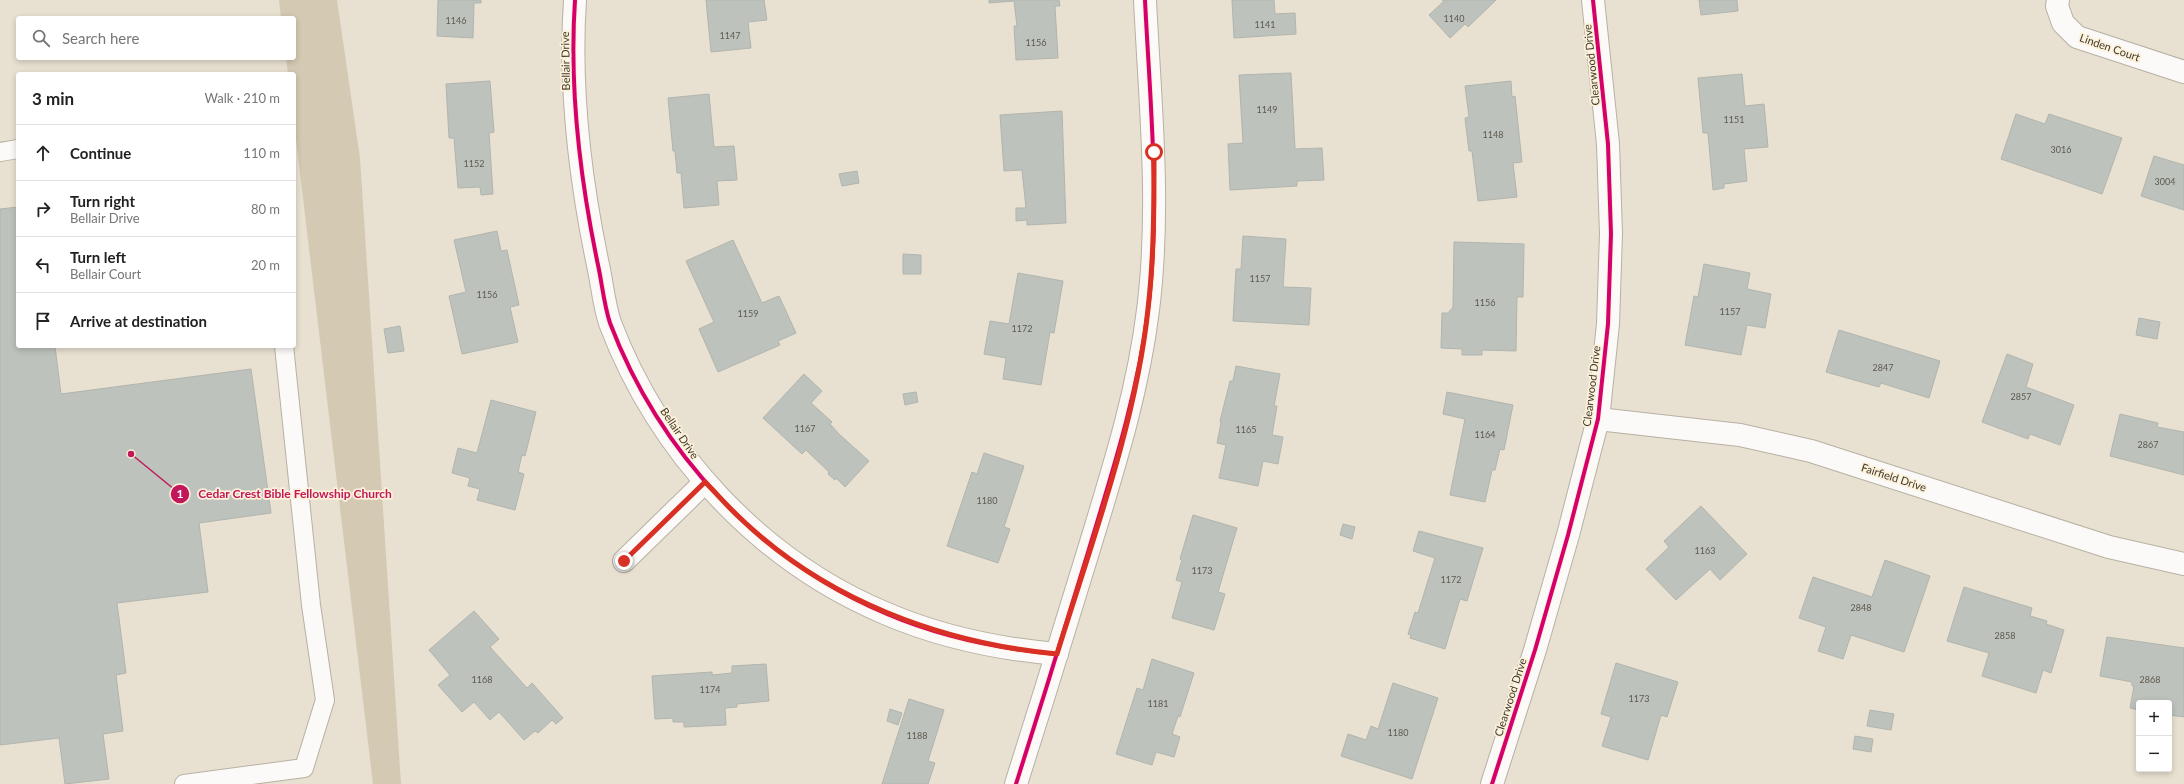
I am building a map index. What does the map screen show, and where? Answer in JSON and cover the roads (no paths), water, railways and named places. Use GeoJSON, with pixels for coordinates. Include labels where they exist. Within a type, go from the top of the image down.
{"type":"FeatureCollection","features":[{"type":"Feature","properties":{"kind":"street","name":"Bellair Drive"},"geometry":{"type":"LineString","coordinates":[[575,0],[575,95],[587,212],[610,321],[638,383],[663,427],[705,482],[741,519],[781,553],[825,582],[887,614],[954,637],[1022,651],[1057,654]]}},
{"type":"Feature","properties":{"kind":"street"},"geometry":{"type":"LineString","coordinates":[[1016,784],[1115,465],[1129,412],[1148,311],[1154,247],[1154,152],[1145,0]]}},
{"type":"Feature","properties":{"kind":"street","name":"Clearwood Drive"},"geometry":{"type":"LineString","coordinates":[[1492,784],[1568,535],[1598,418],[1608,324],[1611,234],[1608,144],[1593,0]]}},
{"type":"Feature","properties":{"kind":"street","name":"Linden Court"},"geometry":{"type":"LineString","coordinates":[[2058,0],[2057,6],[2063,23],[2077,37],[2184,72]]}},
{"type":"Feature","properties":{"kind":"street","name":"Fairfield Drive"},"geometry":{"type":"LineString","coordinates":[[1598,418],[1740,435],[1811,451],[2109,547],[2184,564]]}},
{"type":"Feature","properties":{"kind":"street"},"geometry":{"type":"LineString","coordinates":[[624,561],[705,482]]}},
{"type":"Feature","properties":{"kind":"lane"},"geometry":{"type":"LineString","coordinates":[[0,152],[16,149]]}},
{"type":"Feature","properties":{"kind":"lane"},"geometry":{"type":"LineString","coordinates":[[184,784],[304,768],[325,700],[311,605],[284,348]]}},
{"type":"Feature","properties":{"kind":"place","name":"Cedar Crest Bible Fellowship Church"},"geometry":{"type":"Point","coordinates":[131,454]}}]}
